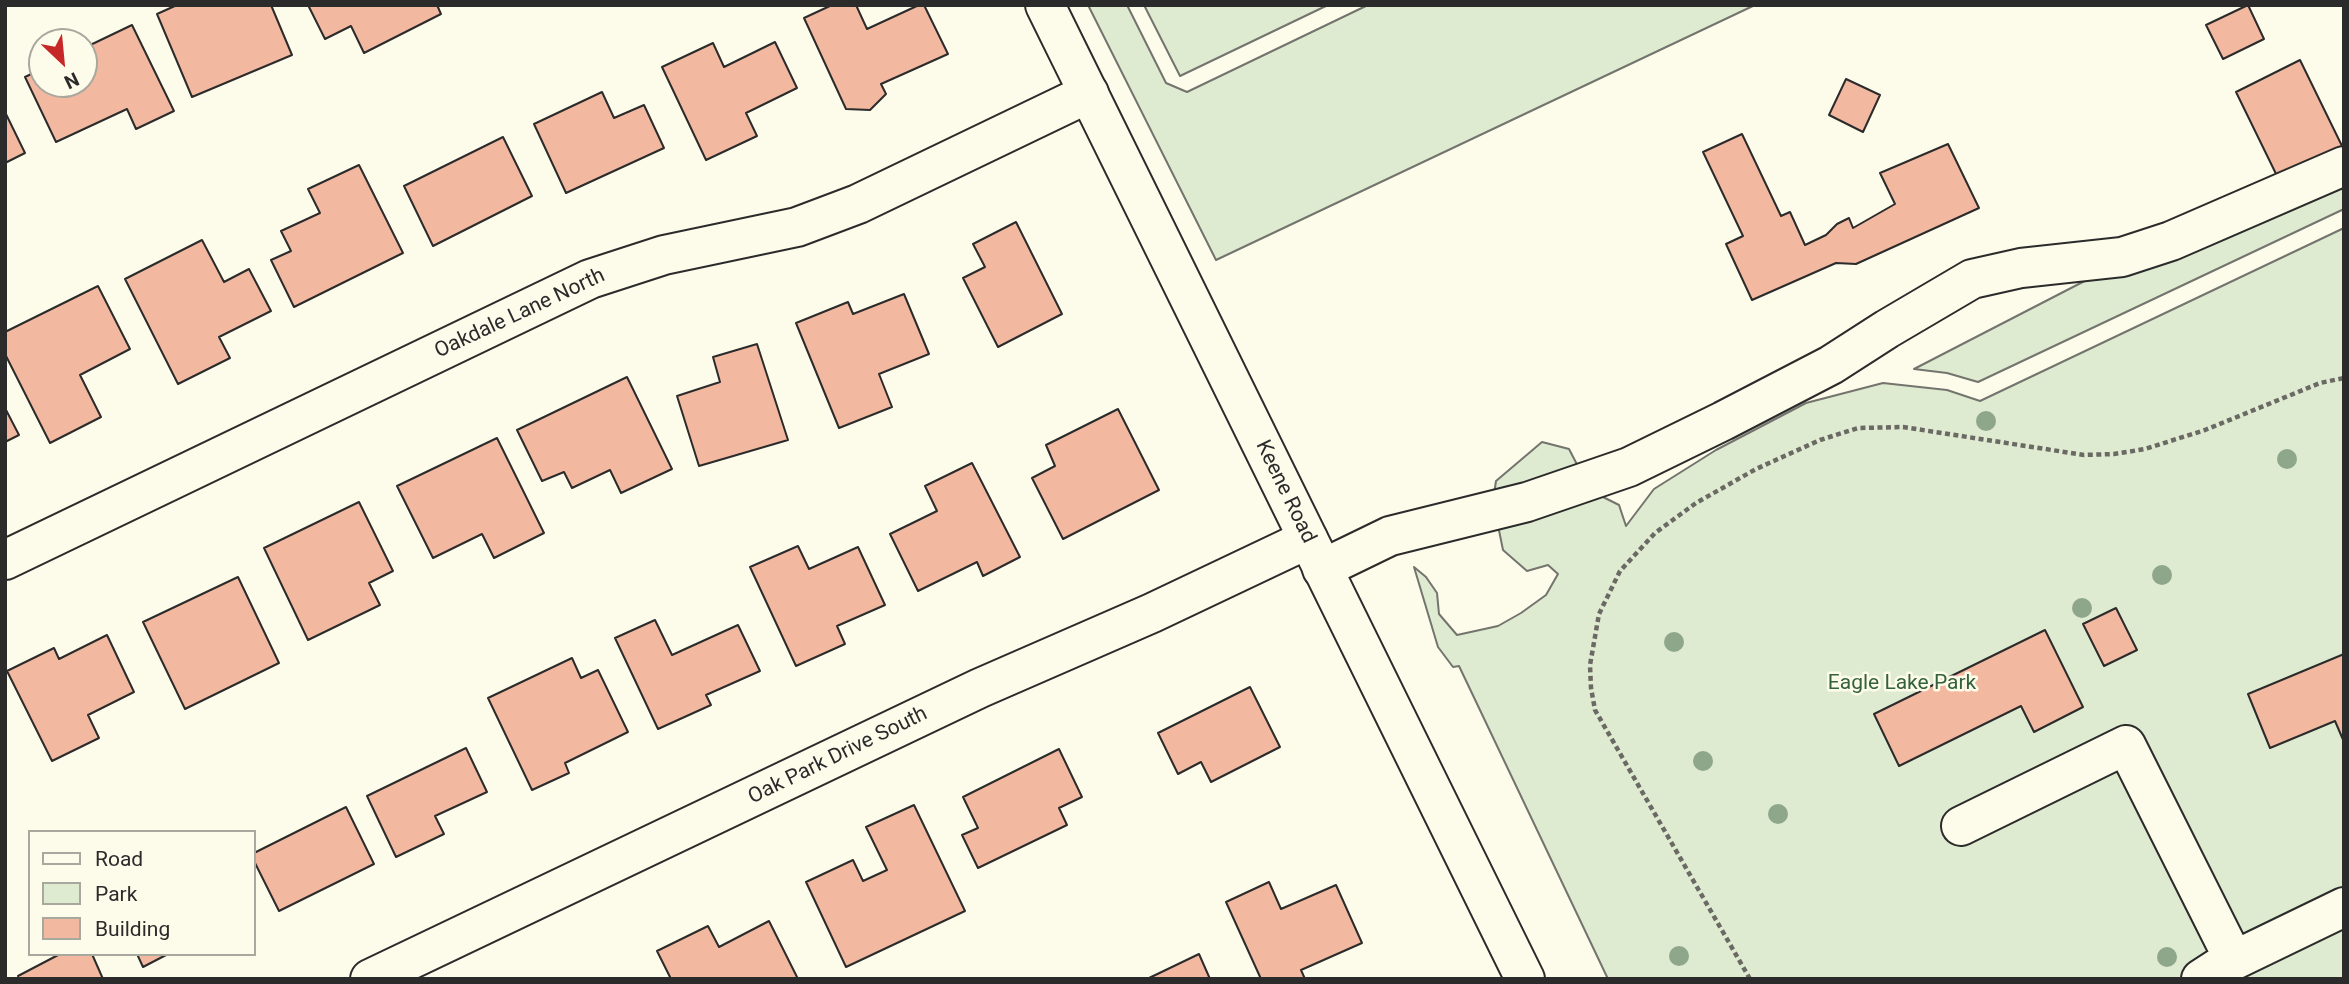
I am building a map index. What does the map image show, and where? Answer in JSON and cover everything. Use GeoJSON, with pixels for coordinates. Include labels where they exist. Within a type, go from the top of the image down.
{"type":"FeatureCollection","features":[{"type":"Feature","properties":{"kind":"street","name":"Keene Road"},"geometry":{"type":"LineString","coordinates":[[1045,5],[1525,979]]}},
{"type":"Feature","properties":{"kind":"street","name":"Oakdale Lane North"},"geometry":{"type":"LineString","coordinates":[[5,560],[590,279],[664,254],[797,227],[858,204],[1089,93]]}},
{"type":"Feature","properties":{"kind":"street","name":"Oak Park Drive South"},"geometry":{"type":"LineString","coordinates":[[370,979],[980,688],[1152,613],[1315,554],[1444,525],[1527,502],[1629,467],[1831,365],[1972,279],[2021,268],[2122,257],[2171,241],[2344,166]]}},
{"type":"Feature","properties":{"kind":"street"},"geometry":{"type":"LineString","coordinates":[[1961,826],[2126,745],[2234,960]]}},
{"type":"Feature","properties":{"kind":"street"},"geometry":{"type":"LineString","coordinates":[[2201,979],[2234,960],[2344,907]]}},
{"type":"Feature","properties":{"kind":"path"},"geometry":{"type":"LineString","coordinates":[[1750,979],[1595,710],[1590,665],[1599,614],[1620,571],[1655,533],[1696,503],[1756,469],[1820,440],[1858,428],[1903,427],[2084,455],[2114,454],[2145,449],[2195,433],[2320,383],[2344,378]]}},
{"type":"Feature","properties":{"kind":"green space"},"geometry":{"type":"Polygon","coordinates":[[[1088,5],[1127,5],[1166,83],[1187,92],[1368,5],[1755,5],[1216,260],[1088,5]]]}},
{"type":"Feature","properties":{"kind":"green space"},"geometry":{"type":"Polygon","coordinates":[[[1144,5],[1328,5],[1180,76],[1144,5]]]}},
{"type":"Feature","properties":{"kind":"green space"},"geometry":{"type":"Polygon","coordinates":[[[2327,156],[2344,160],[2344,209],[1978,382],[1947,373],[1914,369],[2327,156]]]}},
{"type":"Feature","properties":{"kind":"green space","name":"Eagle Lake Park"},"geometry":{"type":"Polygon","coordinates":[[[2344,228],[2344,979],[1608,979],[1459,666],[1453,667],[1438,647],[1414,567],[1426,577],[1437,593],[1439,614],[1457,635],[1498,626],[1546,595],[1558,574],[1548,565],[1527,571],[1503,550],[1493,501],[1496,481],[1542,442],[1569,449],[1583,476],[1601,496],[1619,505],[1626,526],[1654,489],[1716,450],[1806,403],[1883,383],[1947,390],[1980,401],[2344,228]]]}},
{"type":"Feature","properties":{"kind":"building"},"geometry":{"type":"Polygon","coordinates":[[[177,5],[271,5],[292,55],[192,97],[157,14],[177,5]]]}},
{"type":"Feature","properties":{"kind":"building"},"geometry":{"type":"Polygon","coordinates":[[[308,5],[437,5],[441,14],[364,53],[351,26],[325,39],[308,5]]]}},
{"type":"Feature","properties":{"kind":"building"},"geometry":{"type":"Polygon","coordinates":[[[832,5],[856,5],[867,29],[924,5],[948,54],[881,84],[886,94],[870,110],[846,109],[804,18],[832,5]]]}},
{"type":"Feature","properties":{"kind":"building"},"geometry":{"type":"Polygon","coordinates":[[[2248,5],[2264,39],[2223,59],[2206,25],[2248,5]]]}},
{"type":"Feature","properties":{"kind":"building"},"geometry":{"type":"Polygon","coordinates":[[[132,25],[174,111],[136,129],[127,109],[56,142],[35,98],[98,98],[98,41],[132,25]]]}},
{"type":"Feature","properties":{"kind":"building"},"geometry":{"type":"Polygon","coordinates":[[[775,42],[797,88],[746,113],[757,136],[706,160],[662,67],[713,43],[724,67],[775,42]]]}},
{"type":"Feature","properties":{"kind":"building"},"geometry":{"type":"Polygon","coordinates":[[[2300,60],[2343,148],[2279,180],[2236,92],[2300,60]]]}},
{"type":"Feature","properties":{"kind":"building"},"geometry":{"type":"Polygon","coordinates":[[[1846,79],[1880,95],[1863,132],[1829,115],[1846,79]]]}},
{"type":"Feature","properties":{"kind":"building"},"geometry":{"type":"Polygon","coordinates":[[[602,92],[614,118],[644,105],[664,148],[566,193],[534,124],[602,92]]]}},
{"type":"Feature","properties":{"kind":"building"},"geometry":{"type":"Polygon","coordinates":[[[5,112],[25,153],[5,163],[5,112]]]}},
{"type":"Feature","properties":{"kind":"building"},"geometry":{"type":"Polygon","coordinates":[[[1742,134],[1781,216],[1790,212],[1805,245],[1826,235],[1837,224],[1849,218],[1853,228],[1895,204],[1880,173],[1948,144],[1979,208],[1856,264],[1836,263],[1752,300],[1726,244],[1743,236],[1703,152],[1742,134]]]}},
{"type":"Feature","properties":{"kind":"building"},"geometry":{"type":"Polygon","coordinates":[[[503,137],[532,196],[433,246],[404,186],[503,137]]]}},
{"type":"Feature","properties":{"kind":"building"},"geometry":{"type":"Polygon","coordinates":[[[359,165],[403,253],[294,307],[271,260],[291,251],[281,231],[320,213],[308,189],[359,165]]]}},
{"type":"Feature","properties":{"kind":"building"},"geometry":{"type":"Polygon","coordinates":[[[1016,222],[1062,314],[998,347],[963,278],[985,267],[973,244],[1016,222]]]}},
{"type":"Feature","properties":{"kind":"building"},"geometry":{"type":"Polygon","coordinates":[[[202,240],[224,282],[249,269],[271,311],[219,337],[230,358],[178,384],[125,279],[202,240]]]}},
{"type":"Feature","properties":{"kind":"building"},"geometry":{"type":"Polygon","coordinates":[[[98,286],[130,349],[80,375],[101,417],[50,443],[5,354],[5,332],[98,286]]]}},
{"type":"Feature","properties":{"kind":"building"},"geometry":{"type":"Polygon","coordinates":[[[904,294],[929,354],[879,374],[892,407],[839,428],[796,323],[848,302],[853,314],[904,294]]]}},
{"type":"Feature","properties":{"kind":"building"},"geometry":{"type":"Polygon","coordinates":[[[757,344],[788,440],[699,466],[677,396],[720,382],[713,357],[757,344]]]}},
{"type":"Feature","properties":{"kind":"building"},"geometry":{"type":"Polygon","coordinates":[[[627,377],[672,469],[621,493],[610,470],[572,488],[564,472],[542,481],[517,430],[627,377]]]}},
{"type":"Feature","properties":{"kind":"building"},"geometry":{"type":"Polygon","coordinates":[[[5,408],[19,435],[5,442],[5,408]]]}},
{"type":"Feature","properties":{"kind":"building"},"geometry":{"type":"Polygon","coordinates":[[[1118,409],[1159,490],[1063,539],[1032,478],[1055,466],[1046,445],[1118,409]]]}},
{"type":"Feature","properties":{"kind":"building"},"geometry":{"type":"Polygon","coordinates":[[[497,438],[544,533],[494,558],[482,534],[433,558],[397,486],[497,438]]]}},
{"type":"Feature","properties":{"kind":"building"},"geometry":{"type":"Polygon","coordinates":[[[972,463],[1020,557],[983,576],[977,562],[918,591],[890,534],[937,511],[925,486],[972,463]]]}},
{"type":"Feature","properties":{"kind":"building"},"geometry":{"type":"Polygon","coordinates":[[[359,502],[393,571],[369,583],[380,605],[308,640],[264,548],[359,502]]]}},
{"type":"Feature","properties":{"kind":"building"},"geometry":{"type":"Polygon","coordinates":[[[798,546],[809,569],[858,547],[885,605],[837,626],[845,644],[796,666],[750,567],[798,546]]]}},
{"type":"Feature","properties":{"kind":"building"},"geometry":{"type":"Polygon","coordinates":[[[238,577],[279,663],[185,709],[143,622],[238,577]]]}},
{"type":"Feature","properties":{"kind":"building"},"geometry":{"type":"Polygon","coordinates":[[[2116,608],[2137,650],[2104,666],[2083,624],[2116,608]]]}},
{"type":"Feature","properties":{"kind":"building"},"geometry":{"type":"Polygon","coordinates":[[[655,620],[672,655],[738,625],[760,671],[706,695],[711,705],[658,729],[615,638],[655,620]]]}},
{"type":"Feature","properties":{"kind":"building"},"geometry":{"type":"Polygon","coordinates":[[[2045,630],[2083,707],[2034,732],[2021,706],[1899,766],[1874,714],[2045,630]]]}},
{"type":"Feature","properties":{"kind":"building"},"geometry":{"type":"Polygon","coordinates":[[[107,635],[134,692],[88,715],[99,738],[52,761],[7,671],[54,648],[59,659],[107,635]]]}},
{"type":"Feature","properties":{"kind":"building"},"geometry":{"type":"Polygon","coordinates":[[[2344,654],[2344,742],[2335,721],[2270,748],[2248,694],[2344,654]]]}},
{"type":"Feature","properties":{"kind":"building"},"geometry":{"type":"Polygon","coordinates":[[[572,658],[581,678],[598,670],[628,732],[565,763],[569,773],[532,790],[488,698],[572,658]]]}},
{"type":"Feature","properties":{"kind":"building"},"geometry":{"type":"Polygon","coordinates":[[[1250,687],[1280,747],[1211,782],[1201,762],[1178,774],[1158,733],[1250,687]]]}},
{"type":"Feature","properties":{"kind":"building"},"geometry":{"type":"Polygon","coordinates":[[[466,748],[487,792],[435,816],[444,834],[396,857],[367,796],[466,748]]]}},
{"type":"Feature","properties":{"kind":"building"},"geometry":{"type":"Polygon","coordinates":[[[1059,749],[1082,797],[1059,808],[1067,825],[978,868],[962,835],[978,828],[963,797],[1059,749]]]}},
{"type":"Feature","properties":{"kind":"building"},"geometry":{"type":"Polygon","coordinates":[[[914,805],[965,911],[846,967],[806,882],[853,860],[863,881],[887,870],[866,827],[914,805]]]}},
{"type":"Feature","properties":{"kind":"building"},"geometry":{"type":"Polygon","coordinates":[[[346,807],[374,864],[279,911],[256,865],[256,852],[346,807]]]}},
{"type":"Feature","properties":{"kind":"building"},"geometry":{"type":"Polygon","coordinates":[[[1269,882],[1281,909],[1336,885],[1362,943],[1301,970],[1305,979],[1261,979],[1226,902],[1269,882]]]}},
{"type":"Feature","properties":{"kind":"building"},"geometry":{"type":"Polygon","coordinates":[[[769,921],[798,979],[671,979],[657,951],[708,926],[719,947],[769,921]]]}},
{"type":"Feature","properties":{"kind":"building"},"geometry":{"type":"Polygon","coordinates":[[[1199,954],[1210,979],[1147,979],[1199,954]]]}},
{"type":"Feature","properties":{"kind":"building"},"geometry":{"type":"Polygon","coordinates":[[[56,956],[93,956],[103,979],[19,979],[18,976],[56,956]]]}},
{"type":"Feature","properties":{"kind":"building"},"geometry":{"type":"Polygon","coordinates":[[[138,956],[164,956],[143,967],[138,956]]]}}]}
